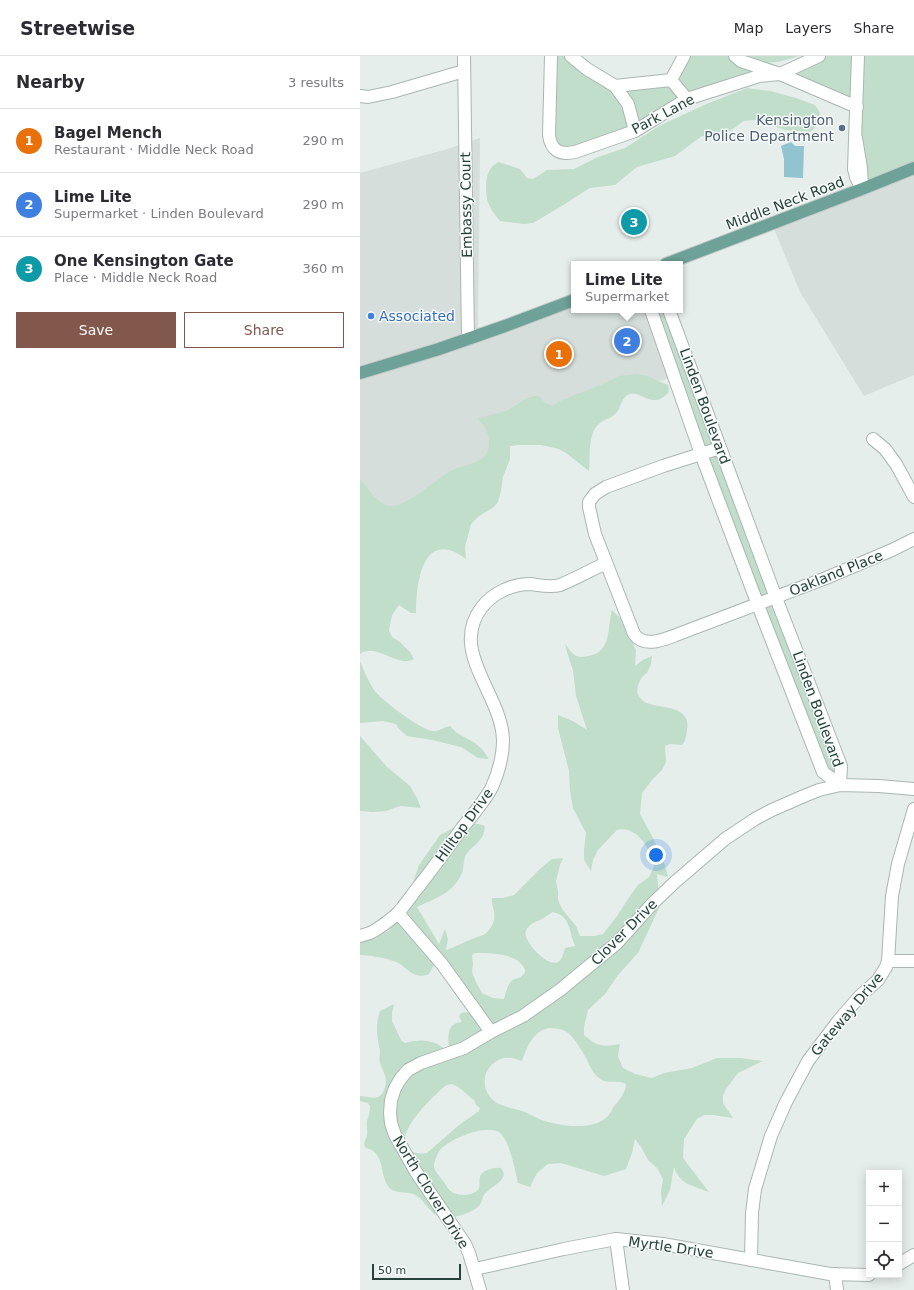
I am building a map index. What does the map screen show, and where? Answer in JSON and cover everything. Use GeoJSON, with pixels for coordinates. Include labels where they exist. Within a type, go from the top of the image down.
{"type":"FeatureCollection","features":[{"type":"Feature","properties":{"kind":"main road","name":"Middle Neck Road"},"geometry":{"type":"LineString","coordinates":[[674,261],[914,168]]}},
{"type":"Feature","properties":{"kind":"main road"},"geometry":{"type":"LineString","coordinates":[[360,373],[439,349],[571,301]]}},
{"type":"Feature","properties":{"kind":"street","name":"Embassy Court"},"geometry":{"type":"LineString","coordinates":[[464,56],[468,339]]}},
{"type":"Feature","properties":{"kind":"street","name":"Park Lane"},"geometry":{"type":"LineString","coordinates":[[551,56],[550,143],[554,149],[560,152],[570,153],[635,131],[687,99],[759,76],[780,74],[819,56]]}},
{"type":"Feature","properties":{"kind":"street"},"geometry":{"type":"LineString","coordinates":[[571,56],[587,69],[615,86],[628,104],[635,131]]}},
{"type":"Feature","properties":{"kind":"street"},"geometry":{"type":"LineString","coordinates":[[671,80],[684,56]]}},
{"type":"Feature","properties":{"kind":"street","name":"Park Lane"},"geometry":{"type":"LineString","coordinates":[[735,56],[741,61],[780,74],[857,107]]}},
{"type":"Feature","properties":{"kind":"street"},"geometry":{"type":"LineString","coordinates":[[860,58],[854,169],[862,189]]}},
{"type":"Feature","properties":{"kind":"street"},"geometry":{"type":"LineString","coordinates":[[360,96],[368,97],[392,92],[464,71]]}},
{"type":"Feature","properties":{"kind":"street"},"geometry":{"type":"LineString","coordinates":[[615,86],[671,80]]}},
{"type":"Feature","properties":{"kind":"street"},"geometry":{"type":"LineString","coordinates":[[671,80],[687,99]]}},
{"type":"Feature","properties":{"kind":"street","name":"Linden Boulevard"},"geometry":{"type":"LineString","coordinates":[[652,313],[701,454],[804,725],[823,772],[840,785]]}},
{"type":"Feature","properties":{"kind":"street","name":"Linden Boulevard"},"geometry":{"type":"LineString","coordinates":[[670,313],[776,598],[842,766],[840,785]]}},
{"type":"Feature","properties":{"kind":"street"},"geometry":{"type":"LineString","coordinates":[[872,439],[885,449],[896,464],[914,497]]}},
{"type":"Feature","properties":{"kind":"street","name":"Oakland Place"},"geometry":{"type":"LineString","coordinates":[[720,448],[663,466],[606,488],[595,494],[589,502],[588,506],[595,534],[634,634],[638,638],[645,641],[658,641],[676,636],[826,578],[914,539]]}},
{"type":"Feature","properties":{"kind":"street","name":"Hilltop Drive"},"geometry":{"type":"LineString","coordinates":[[398,913],[428,875],[491,788],[501,764],[503,740],[500,722],[492,698],[484,684],[472,654],[470,638],[477,615],[482,607],[492,597],[504,590],[530,584],[540,586],[558,586],[606,563]]}},
{"type":"Feature","properties":{"kind":"street"},"geometry":{"type":"LineString","coordinates":[[804,725],[822,718]]}},
{"type":"Feature","properties":{"kind":"street","name":"Clover Drive"},"geometry":{"type":"LineString","coordinates":[[491,1032],[523,1016],[560,990],[617,942],[652,904],[675,882],[725,839],[755,819],[819,790],[840,785],[914,789]]}},
{"type":"Feature","properties":{"kind":"street","name":"Gateway Drive"},"geometry":{"type":"LineString","coordinates":[[751,1260],[752,1213],[756,1189],[771,1136],[786,1102],[808,1061],[839,1020],[860,996],[878,980],[886,967],[888,960],[892,896],[900,856],[914,809]]}},
{"type":"Feature","properties":{"kind":"street"},"geometry":{"type":"LineString","coordinates":[[360,936],[372,932],[398,913],[442,964],[491,1032]]}},
{"type":"Feature","properties":{"kind":"street"},"geometry":{"type":"LineString","coordinates":[[888,960],[914,961]]}},
{"type":"Feature","properties":{"kind":"street","name":"North Clover Drive"},"geometry":{"type":"LineString","coordinates":[[480,1290],[465,1244],[416,1172],[395,1135],[391,1123],[390,1113],[391,1100],[395,1088],[408,1070],[427,1060],[464,1048],[491,1032]]}},
{"type":"Feature","properties":{"kind":"street"},"geometry":{"type":"LineString","coordinates":[[616,1239],[623,1290]]}},
{"type":"Feature","properties":{"kind":"street","name":"Myrtle Drive"},"geometry":{"type":"LineString","coordinates":[[474,1269],[616,1239],[663,1244],[835,1274],[866,1275]]}},
{"type":"Feature","properties":{"kind":"street"},"geometry":{"type":"LineString","coordinates":[[902,1262],[914,1255]]}},
{"type":"Feature","properties":{"kind":"street"},"geometry":{"type":"LineString","coordinates":[[835,1274],[837,1290]]}},
{"type":"Feature","properties":{"kind":"shaded area"},"geometry":{"type":"Polygon","coordinates":[[[480,138],[478,335],[571,300],[571,313],[652,313],[674,377],[518,420],[502,457],[360,526],[360,173],[451,148],[480,138]]]}},
{"type":"Feature","properties":{"kind":"shaded area"},"geometry":{"type":"Polygon","coordinates":[[[914,168],[914,375],[864,396],[800,292],[772,224],[914,168]]]}},
{"type":"Feature","properties":{"kind":"green space"},"geometry":{"type":"Polygon","coordinates":[[[551,56],[571,56],[615,86],[671,80],[684,56],[735,56],[780,74],[728,85],[635,131],[565,153],[549,135],[551,56]]]}},
{"type":"Feature","properties":{"kind":"green space"},"geometry":{"type":"Polygon","coordinates":[[[743,56],[799,56],[783,61],[765,62],[743,56]]]}},
{"type":"Feature","properties":{"kind":"green space"},"geometry":{"type":"Polygon","coordinates":[[[819,56],[914,56],[914,168],[862,189],[857,107],[780,74],[819,56]]]}},
{"type":"Feature","properties":{"kind":"green space"},"geometry":{"type":"Polygon","coordinates":[[[747,88],[770,91],[815,105],[820,113],[819,124],[810,132],[785,130],[756,120],[744,121],[727,133],[702,136],[675,156],[637,167],[615,185],[590,188],[533,223],[524,224],[500,221],[489,205],[486,194],[486,183],[489,172],[494,164],[499,162],[520,169],[527,178],[533,179],[547,170],[574,169],[598,157],[625,148],[659,126],[704,105],[747,88]]]}},
{"type":"Feature","properties":{"kind":"green space"},"geometry":{"type":"Polygon","coordinates":[[[652,313],[670,313],[841,766],[840,785],[823,772],[652,313]]]}},
{"type":"Feature","properties":{"kind":"green space"},"geometry":{"type":"Polygon","coordinates":[[[635,374],[647,376],[668,385],[669,392],[658,400],[648,399],[634,394],[627,395],[617,412],[599,424],[594,431],[591,442],[589,471],[559,449],[541,445],[510,446],[510,459],[503,477],[498,502],[494,507],[479,516],[471,524],[465,547],[466,559],[452,551],[440,550],[431,554],[425,562],[420,574],[416,600],[416,613],[411,613],[399,605],[392,615],[389,630],[392,637],[400,642],[410,652],[414,659],[402,661],[371,651],[365,651],[360,654],[360,479],[382,503],[392,506],[399,505],[453,470],[484,457],[489,448],[488,436],[484,426],[477,419],[508,410],[525,399],[534,396],[539,396],[545,403],[552,406],[562,400],[620,376],[635,374]]]}},
{"type":"Feature","properties":{"kind":"green space"},"geometry":{"type":"Polygon","coordinates":[[[612,610],[620,618],[636,650],[635,666],[652,656],[651,664],[647,673],[642,677],[638,685],[637,692],[640,697],[647,703],[680,712],[685,716],[687,731],[682,745],[670,744],[665,746],[666,762],[662,770],[642,793],[640,814],[665,865],[668,877],[657,874],[660,906],[638,953],[618,975],[605,994],[588,1010],[584,1027],[584,1035],[593,1042],[604,1046],[620,1044],[618,1056],[623,1068],[635,1074],[652,1078],[664,1073],[692,1068],[717,1058],[741,1058],[763,1061],[738,1073],[726,1089],[723,1096],[723,1103],[733,1118],[704,1115],[697,1119],[684,1139],[683,1158],[709,1192],[687,1184],[680,1178],[674,1167],[670,1190],[662,1206],[661,1191],[663,1179],[657,1168],[648,1160],[635,1139],[626,1169],[604,1176],[561,1163],[548,1164],[537,1173],[530,1187],[518,1183],[512,1156],[503,1136],[499,1132],[493,1130],[485,1130],[477,1131],[451,1141],[440,1150],[435,1160],[434,1167],[449,1190],[460,1195],[475,1192],[479,1188],[480,1176],[486,1171],[501,1168],[503,1172],[502,1179],[484,1195],[480,1205],[476,1209],[457,1216],[438,1216],[434,1214],[417,1196],[411,1193],[394,1191],[387,1185],[378,1157],[372,1150],[366,1148],[364,1145],[367,1136],[367,1123],[370,1106],[368,1103],[360,1101],[360,1096],[376,1098],[380,1096],[383,1092],[386,1081],[380,1062],[377,1031],[377,1021],[380,1011],[394,1004],[392,1021],[401,1040],[405,1043],[417,1041],[433,1042],[449,1049],[449,1031],[453,1025],[462,1022],[459,1016],[461,1013],[471,1013],[448,961],[444,956],[436,953],[434,965],[429,974],[418,976],[394,961],[360,955],[360,942],[376,938],[390,930],[398,901],[412,885],[419,865],[440,835],[453,828],[472,824],[485,826],[482,837],[465,857],[462,873],[458,881],[442,895],[417,907],[439,944],[445,929],[448,939],[446,950],[486,933],[494,920],[492,898],[503,898],[514,895],[552,859],[563,858],[556,881],[558,900],[562,909],[576,926],[580,936],[594,936],[603,934],[638,885],[649,877],[654,867],[654,859],[643,841],[636,834],[628,830],[617,830],[598,850],[593,860],[591,871],[584,860],[586,833],[573,808],[569,771],[558,728],[558,715],[573,721],[587,730],[576,696],[573,670],[565,644],[572,653],[580,657],[596,654],[605,645],[612,610]],[[553,912],[531,924],[527,928],[526,935],[528,941],[542,957],[554,963],[558,962],[563,956],[565,948],[575,946],[568,925],[563,917],[553,912]],[[474,953],[472,955],[472,972],[476,982],[482,993],[493,998],[504,999],[509,984],[513,980],[522,976],[525,972],[524,967],[519,962],[508,956],[487,953],[474,953]],[[549,1028],[543,1030],[531,1040],[522,1061],[504,1058],[492,1064],[488,1069],[485,1087],[492,1099],[499,1104],[525,1112],[546,1122],[555,1124],[583,1126],[591,1125],[606,1118],[625,1090],[626,1084],[605,1081],[597,1076],[573,1037],[564,1030],[549,1028]],[[451,1084],[445,1086],[417,1114],[408,1130],[405,1137],[405,1144],[415,1153],[427,1153],[459,1125],[479,1111],[480,1108],[476,1105],[474,1100],[458,1087],[451,1084]]]}},
{"type":"Feature","properties":{"kind":"green space"},"geometry":{"type":"Polygon","coordinates":[[[360,661],[374,690],[392,707],[410,720],[432,731],[437,731],[450,726],[457,733],[475,743],[482,749],[489,759],[478,758],[461,747],[407,736],[396,724],[383,721],[360,723],[360,661]]]}},
{"type":"Feature","properties":{"kind":"green space"},"geometry":{"type":"Polygon","coordinates":[[[360,736],[387,767],[410,786],[421,808],[400,806],[386,811],[360,811],[360,736]]]}},
{"type":"Feature","properties":{"kind":"water"},"geometry":{"type":"Polygon","coordinates":[[[791,142],[795,146],[804,146],[803,178],[784,177],[784,159],[781,146],[791,142]]]}},
{"type":"Feature","properties":{"kind":"place","name":"Kensington Police Department"},"geometry":{"type":"Point","coordinates":[842,128]}},
{"type":"Feature","properties":{"kind":"place","name":"One Kensington Gate"},"geometry":{"type":"Point","coordinates":[634,222]}},
{"type":"Feature","properties":{"kind":"place","name":"Associated"},"geometry":{"type":"Point","coordinates":[371,316]}},
{"type":"Feature","properties":{"kind":"place","name":"Lime Lite"},"geometry":{"type":"Point","coordinates":[627,341]}},
{"type":"Feature","properties":{"kind":"place","name":"Bagel Mench"},"geometry":{"type":"Point","coordinates":[559,354]}}]}
